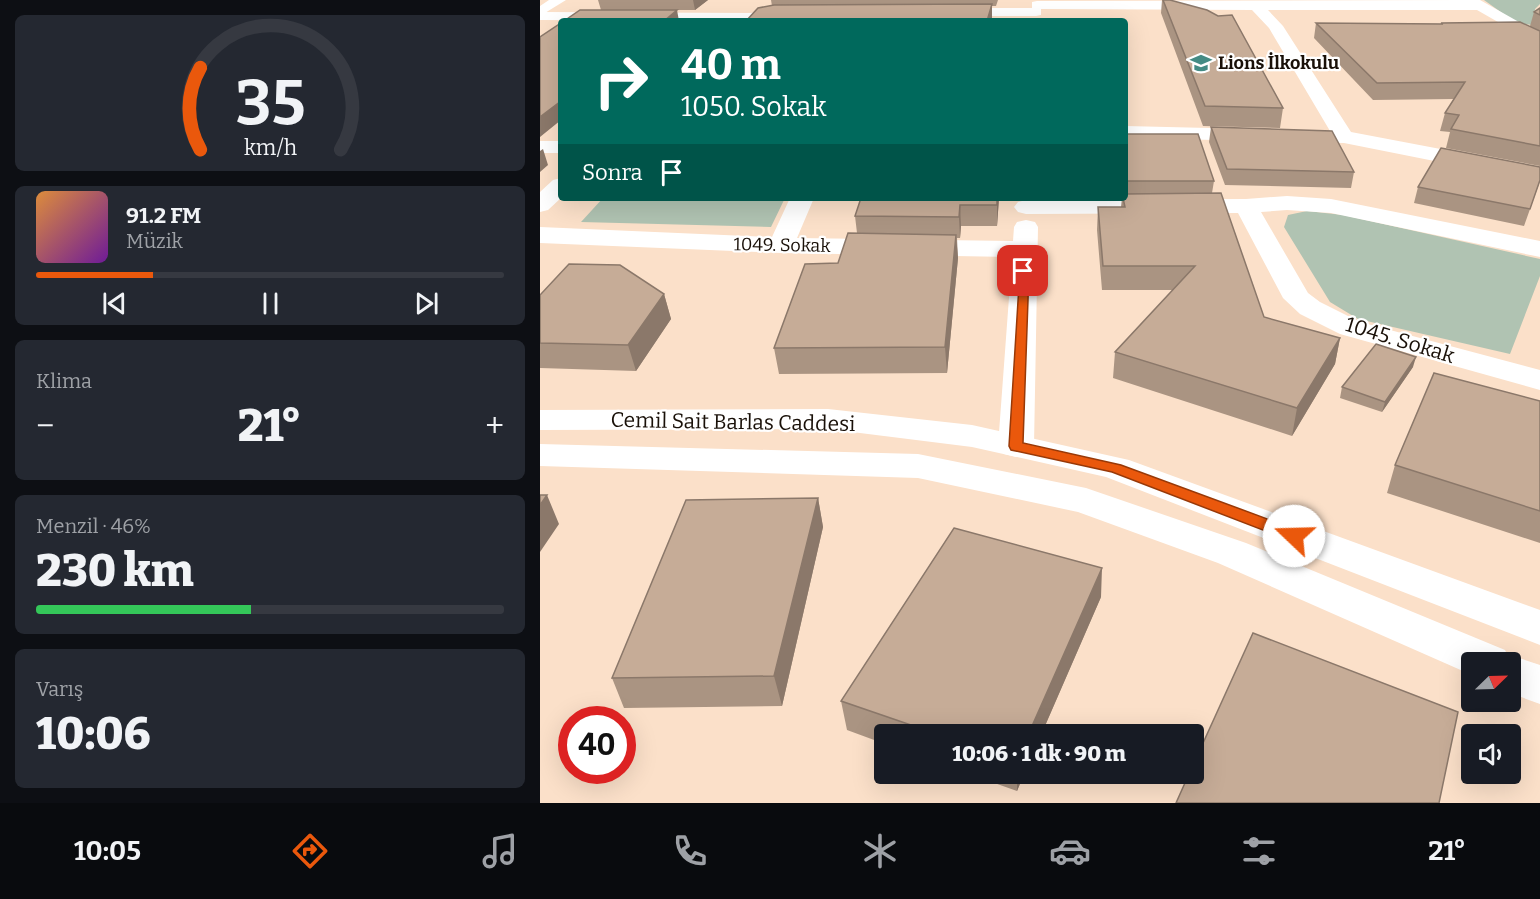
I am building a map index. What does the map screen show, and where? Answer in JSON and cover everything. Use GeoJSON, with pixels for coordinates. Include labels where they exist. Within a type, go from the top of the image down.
{"type":"FeatureCollection","features":[{"type":"Feature","properties":{"kind":"street"},"geometry":{"type":"LineString","coordinates":[[540,14],[559,0]]}},
{"type":"Feature","properties":{"kind":"street"},"geometry":{"type":"LineString","coordinates":[[749,18],[763,0]]}},
{"type":"Feature","properties":{"kind":"street"},"geometry":{"type":"LineString","coordinates":[[930,12],[1475,3],[1540,41]]}},
{"type":"Feature","properties":{"kind":"street"},"geometry":{"type":"LineString","coordinates":[[1257,7],[1275,26],[1344,137]]}},
{"type":"Feature","properties":{"kind":"street"},"geometry":{"type":"LineString","coordinates":[[753,18],[776,13],[812,13]]}},
{"type":"Feature","properties":{"kind":"street"},"geometry":{"type":"LineString","coordinates":[[540,14],[706,18]]}},
{"type":"Feature","properties":{"kind":"street"},"geometry":{"type":"LineString","coordinates":[[1275,26],[1298,27]]}},
{"type":"Feature","properties":{"kind":"street"},"geometry":{"type":"LineString","coordinates":[[1482,28],[1516,28]]}},
{"type":"Feature","properties":{"kind":"street"},"geometry":{"type":"LineString","coordinates":[[1128,132],[1344,137],[1540,175]]}},
{"type":"Feature","properties":{"kind":"street"},"geometry":{"type":"LineString","coordinates":[[540,147],[558,147]]}},
{"type":"Feature","properties":{"kind":"street"},"geometry":{"type":"LineString","coordinates":[[540,205],[558,188]]}},
{"type":"Feature","properties":{"kind":"street"},"geometry":{"type":"LineString","coordinates":[[781,245],[801,201]]}},
{"type":"Feature","properties":{"kind":"street"},"geometry":{"type":"LineString","coordinates":[[1016,446],[1027,203],[1246,206],[1287,203],[1331,206],[1540,249]]}},
{"type":"Feature","properties":{"kind":"street","name":"1045. Sokak"},"geometry":{"type":"LineString","coordinates":[[1246,206],[1297,298],[1310,308],[1350,328],[1540,380]]}},
{"type":"Feature","properties":{"kind":"street","name":"1049. Sokak"},"geometry":{"type":"LineString","coordinates":[[540,235],[781,245],[1024,249]]}},
{"type":"Feature","properties":{"kind":"street","name":"Cemil Sait Barlas Caddesi"},"geometry":{"type":"LineString","coordinates":[[540,420],[828,419],[972,436],[1116,468],[1540,628]]}},
{"type":"Feature","properties":{"kind":"street","name":"Cemil Sait Barlas Caddesi"},"geometry":{"type":"LineString","coordinates":[[540,455],[918,466],[1086,501],[1232,553],[1463,652]]}},
{"type":"Feature","properties":{"kind":"street"},"geometry":{"type":"LineString","coordinates":[[1521,677],[1540,685]]}},
{"type":"Feature","properties":{"kind":"green space"},"geometry":{"type":"Polygon","coordinates":[[[1484,0],[1540,0],[1540,4],[1535,9],[1533,25],[1516,23],[1484,0]]]}},
{"type":"Feature","properties":{"kind":"green space"},"geometry":{"type":"Polygon","coordinates":[[[600,201],[784,201],[771,227],[581,222],[600,201]]]}},
{"type":"Feature","properties":{"kind":"green space"},"geometry":{"type":"Polygon","coordinates":[[[1307,211],[1343,215],[1540,259],[1540,276],[1510,354],[1358,319],[1330,302],[1284,227],[1288,215],[1307,211]]]}},
{"type":"Feature","properties":{"kind":"building"},"geometry":{"type":"Polygon","coordinates":[[[1163,0],[1207,10],[1218,16],[1232,15],[1283,108],[1205,106],[1163,0]]]}},
{"type":"Feature","properties":{"kind":"building"},"geometry":{"type":"Polygon","coordinates":[[[992,4],[988,18],[749,18],[758,8],[774,5],[992,4]]]}},
{"type":"Feature","properties":{"kind":"building"},"geometry":{"type":"Polygon","coordinates":[[[580,10],[677,10],[668,18],[568,18],[580,10]]]}},
{"type":"Feature","properties":{"kind":"building"},"geometry":{"type":"Polygon","coordinates":[[[1520,22],[1540,31],[1540,146],[1451,129],[1459,115],[1445,113],[1465,82],[1377,83],[1316,23],[1443,24],[1441,23],[1520,22]]]}},
{"type":"Feature","properties":{"kind":"building"},"geometry":{"type":"Polygon","coordinates":[[[558,25],[558,103],[540,117],[540,37],[558,25]]]}},
{"type":"Feature","properties":{"kind":"building"},"geometry":{"type":"Polygon","coordinates":[[[1211,127],[1332,131],[1354,172],[1227,169],[1211,127]]]}},
{"type":"Feature","properties":{"kind":"building"},"geometry":{"type":"Polygon","coordinates":[[[1128,134],[1198,134],[1214,181],[1128,181],[1128,134]]]}},
{"type":"Feature","properties":{"kind":"building"},"geometry":{"type":"Polygon","coordinates":[[[1441,148],[1540,167],[1540,180],[1530,209],[1418,187],[1441,148]]]}},
{"type":"Feature","properties":{"kind":"building"},"geometry":{"type":"Polygon","coordinates":[[[1221,193],[1264,317],[1340,338],[1297,408],[1115,352],[1195,266],[1103,266],[1098,207],[1125,207],[1124,201],[1128,201],[1128,194],[1221,193]]]}},
{"type":"Feature","properties":{"kind":"building"},"geometry":{"type":"Polygon","coordinates":[[[860,201],[997,201],[997,205],[960,205],[959,217],[855,216],[860,201]]]}},
{"type":"Feature","properties":{"kind":"building"},"geometry":{"type":"Polygon","coordinates":[[[848,233],[956,235],[945,347],[774,348],[805,264],[838,263],[848,233]]]}},
{"type":"Feature","properties":{"kind":"building"},"geometry":{"type":"Polygon","coordinates":[[[569,264],[620,265],[664,294],[628,345],[540,343],[540,295],[569,264]]]}},
{"type":"Feature","properties":{"kind":"building"},"geometry":{"type":"Polygon","coordinates":[[[1376,344],[1416,357],[1385,402],[1342,387],[1376,344]]]}},
{"type":"Feature","properties":{"kind":"building"},"geometry":{"type":"Polygon","coordinates":[[[1434,373],[1540,401],[1540,511],[1395,465],[1434,373]]]}},
{"type":"Feature","properties":{"kind":"building"},"geometry":{"type":"Polygon","coordinates":[[[540,495],[547,495],[540,505],[540,495]]]}},
{"type":"Feature","properties":{"kind":"building"},"geometry":{"type":"Polygon","coordinates":[[[818,498],[774,676],[612,678],[686,500],[818,498]]]}},
{"type":"Feature","properties":{"kind":"building"},"geometry":{"type":"Polygon","coordinates":[[[954,528],[1102,568],[1033,724],[908,724],[841,701],[954,528]]]}},
{"type":"Feature","properties":{"kind":"building"},"geometry":{"type":"Polygon","coordinates":[[[1253,633],[1458,712],[1439,803],[1176,803],[1185,784],[1204,784],[1204,741],[1253,633]]]}},
{"type":"Feature","properties":{"kind":"place","name":"Lions İlkokulu"},"geometry":{"type":"Point","coordinates":[1201,63]}},
{"type":"Feature","properties":{"kind":"route"},"geometry":{"type":"LineString","coordinates":[[1023,271],[1016,446],[1116,468],[1294,536]]}}]}
